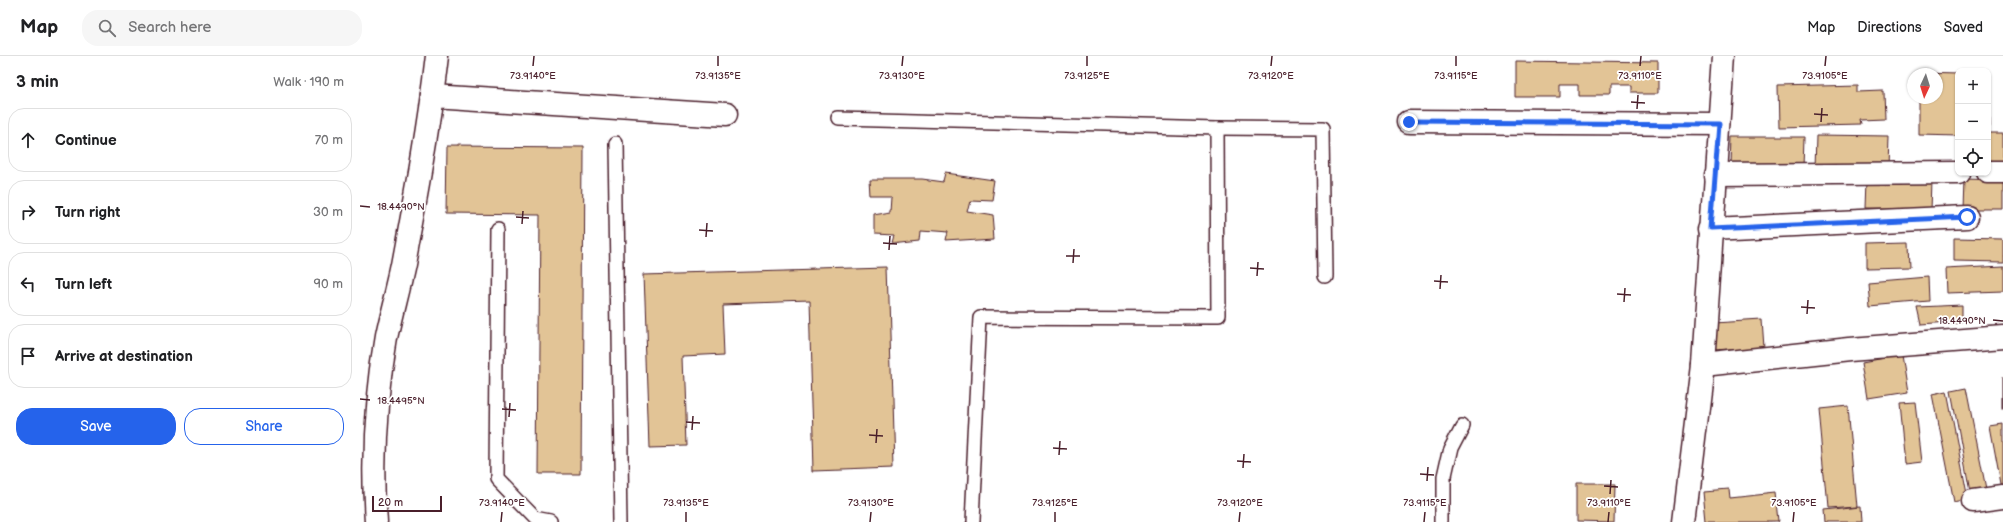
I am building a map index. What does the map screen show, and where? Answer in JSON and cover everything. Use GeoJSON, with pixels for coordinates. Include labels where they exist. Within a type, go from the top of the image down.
{"type":"FeatureCollection","features":[{"type":"Feature","properties":{"kind":"street"},"geometry":{"type":"LineString","coordinates":[[376,522],[375,461],[380,384],[386,338],[403,265],[432,96],[437,56]]}},
{"type":"Feature","properties":{"kind":"street"},"geometry":{"type":"LineString","coordinates":[[1684,522],[1703,365],[1711,229],[1724,56]]}},
{"type":"Feature","properties":{"kind":"street"},"geometry":{"type":"LineString","coordinates":[[432,96],[725,115]]}},
{"type":"Feature","properties":{"kind":"street"},"geometry":{"type":"LineString","coordinates":[[1409,122],[1719,124]]}},
{"type":"Feature","properties":{"kind":"street"},"geometry":{"type":"LineString","coordinates":[[1991,172],[2003,172]]}},
{"type":"Feature","properties":{"kind":"street"},"geometry":{"type":"LineString","coordinates":[[1715,175],[1955,173]]}},
{"type":"Feature","properties":{"kind":"street"},"geometry":{"type":"LineString","coordinates":[[1711,229],[1967,217]]}},
{"type":"Feature","properties":{"kind":"street"},"geometry":{"type":"LineString","coordinates":[[1703,365],[1850,349],[2003,337]]}},
{"type":"Feature","properties":{"kind":"street"},"geometry":{"type":"LineString","coordinates":[[1973,501],[2003,497]]}},
{"type":"Feature","properties":{"kind":"lane"},"geometry":{"type":"LineString","coordinates":[[839,118],[1217,128],[1323,129],[1325,278]]}},
{"type":"Feature","properties":{"kind":"lane"},"geometry":{"type":"LineString","coordinates":[[971,522],[981,317],[1218,318],[1217,128]]}},
{"type":"Feature","properties":{"kind":"lane"},"geometry":{"type":"LineString","coordinates":[[615,144],[621,522]]}},
{"type":"Feature","properties":{"kind":"lane"},"geometry":{"type":"LineString","coordinates":[[498,229],[496,479],[535,519],[551,522]]}},
{"type":"Feature","properties":{"kind":"lane"},"geometry":{"type":"LineString","coordinates":[[1443,522],[1444,479],[1450,448],[1462,425]]}},
{"type":"Feature","properties":{"kind":"building"},"geometry":{"type":"Polygon","coordinates":[[[1515,61],[1658,63],[1658,93],[1629,93],[1629,87],[1609,87],[1609,95],[1580,95],[1580,84],[1560,84],[1560,97],[1515,97],[1515,61]]]}},
{"type":"Feature","properties":{"kind":"building"},"geometry":{"type":"Polygon","coordinates":[[[1943,74],[1955,74],[1955,136],[1919,135],[1919,104],[1943,104],[1943,74]]]}},
{"type":"Feature","properties":{"kind":"building"},"geometry":{"type":"Polygon","coordinates":[[[1858,85],[1858,92],[1883,91],[1884,119],[1860,120],[1861,125],[1779,127],[1778,87],[1858,85]]]}},
{"type":"Feature","properties":{"kind":"building"},"geometry":{"type":"Polygon","coordinates":[[[1991,133],[2003,133],[2003,165],[1991,165],[1991,133]]]}},
{"type":"Feature","properties":{"kind":"building"},"geometry":{"type":"Polygon","coordinates":[[[1816,135],[1889,136],[1888,169],[1815,168],[1816,135]]]}},
{"type":"Feature","properties":{"kind":"building"},"geometry":{"type":"Polygon","coordinates":[[[1732,137],[1804,137],[1803,167],[1731,166],[1732,137]]]}},
{"type":"Feature","properties":{"kind":"building"},"geometry":{"type":"Polygon","coordinates":[[[447,147],[583,148],[581,474],[538,474],[540,215],[446,214],[447,147]]]}},
{"type":"Feature","properties":{"kind":"building"},"geometry":{"type":"Polygon","coordinates":[[[946,174],[995,181],[992,200],[970,199],[967,211],[993,215],[995,239],[946,242],[948,233],[921,231],[920,241],[892,244],[894,236],[873,235],[873,215],[892,212],[893,197],[871,197],[870,179],[922,179],[944,182],[946,174]]]}},
{"type":"Feature","properties":{"kind":"building"},"geometry":{"type":"Polygon","coordinates":[[[1964,179],[2003,180],[2003,209],[1963,209],[1964,179]]]}},
{"type":"Feature","properties":{"kind":"building"},"geometry":{"type":"Polygon","coordinates":[[[1867,181],[1932,182],[1931,210],[1866,209],[1867,181]]]}},
{"type":"Feature","properties":{"kind":"building"},"geometry":{"type":"Polygon","coordinates":[[[1954,238],[2003,239],[2003,262],[1954,261],[1954,238]]]}},
{"type":"Feature","properties":{"kind":"building"},"geometry":{"type":"Polygon","coordinates":[[[1909,242],[1910,267],[1865,268],[1865,243],[1909,242]]]}},
{"type":"Feature","properties":{"kind":"building"},"geometry":{"type":"Polygon","coordinates":[[[2003,266],[2003,291],[1947,293],[1946,269],[2003,266]]]}},
{"type":"Feature","properties":{"kind":"building"},"geometry":{"type":"Polygon","coordinates":[[[888,267],[894,467],[814,470],[809,301],[723,304],[725,354],[683,356],[686,445],[650,446],[644,274],[888,267]]]}},
{"type":"Feature","properties":{"kind":"building"},"geometry":{"type":"Polygon","coordinates":[[[1927,277],[1928,301],[1870,306],[1868,282],[1927,277]]]}},
{"type":"Feature","properties":{"kind":"building"},"geometry":{"type":"Polygon","coordinates":[[[1962,305],[1962,322],[1921,325],[1917,307],[1962,305]]]}},
{"type":"Feature","properties":{"kind":"building"},"geometry":{"type":"Polygon","coordinates":[[[1762,319],[1764,348],[1714,351],[1713,322],[1762,319]]]}},
{"type":"Feature","properties":{"kind":"building"},"geometry":{"type":"Polygon","coordinates":[[[1901,355],[1907,393],[1869,399],[1863,362],[1901,355]]]}},
{"type":"Feature","properties":{"kind":"building"},"geometry":{"type":"Polygon","coordinates":[[[2003,378],[2003,408],[2002,408],[2003,378]]]}},
{"type":"Feature","properties":{"kind":"building"},"geometry":{"type":"Polygon","coordinates":[[[1966,388],[1987,494],[1971,497],[1951,391],[1966,388]]]}},
{"type":"Feature","properties":{"kind":"building"},"geometry":{"type":"Polygon","coordinates":[[[1947,391],[1968,499],[1954,502],[1933,394],[1947,391]]]}},
{"type":"Feature","properties":{"kind":"building"},"geometry":{"type":"Polygon","coordinates":[[[1915,402],[1922,462],[1905,464],[1899,403],[1915,402]]]}},
{"type":"Feature","properties":{"kind":"building"},"geometry":{"type":"Polygon","coordinates":[[[1848,406],[1857,506],[1828,508],[1819,409],[1848,406]]]}},
{"type":"Feature","properties":{"kind":"building"},"geometry":{"type":"Polygon","coordinates":[[[2003,424],[2003,489],[2002,490],[1990,426],[2003,424]]]}},
{"type":"Feature","properties":{"kind":"building"},"geometry":{"type":"Polygon","coordinates":[[[1576,484],[1615,484],[1614,521],[1576,520],[1576,484]]]}},
{"type":"Feature","properties":{"kind":"building"},"geometry":{"type":"Polygon","coordinates":[[[1728,489],[1729,498],[1776,493],[1779,522],[1707,522],[1704,491],[1728,489]]]}},
{"type":"Feature","properties":{"kind":"building"},"geometry":{"type":"Polygon","coordinates":[[[1860,506],[1861,522],[1824,522],[1823,510],[1860,506]]]}},
{"type":"Feature","properties":{"kind":"route"},"geometry":{"type":"LineString","coordinates":[[1409,122],[1719,124],[1711,229],[1967,217]]}}]}
